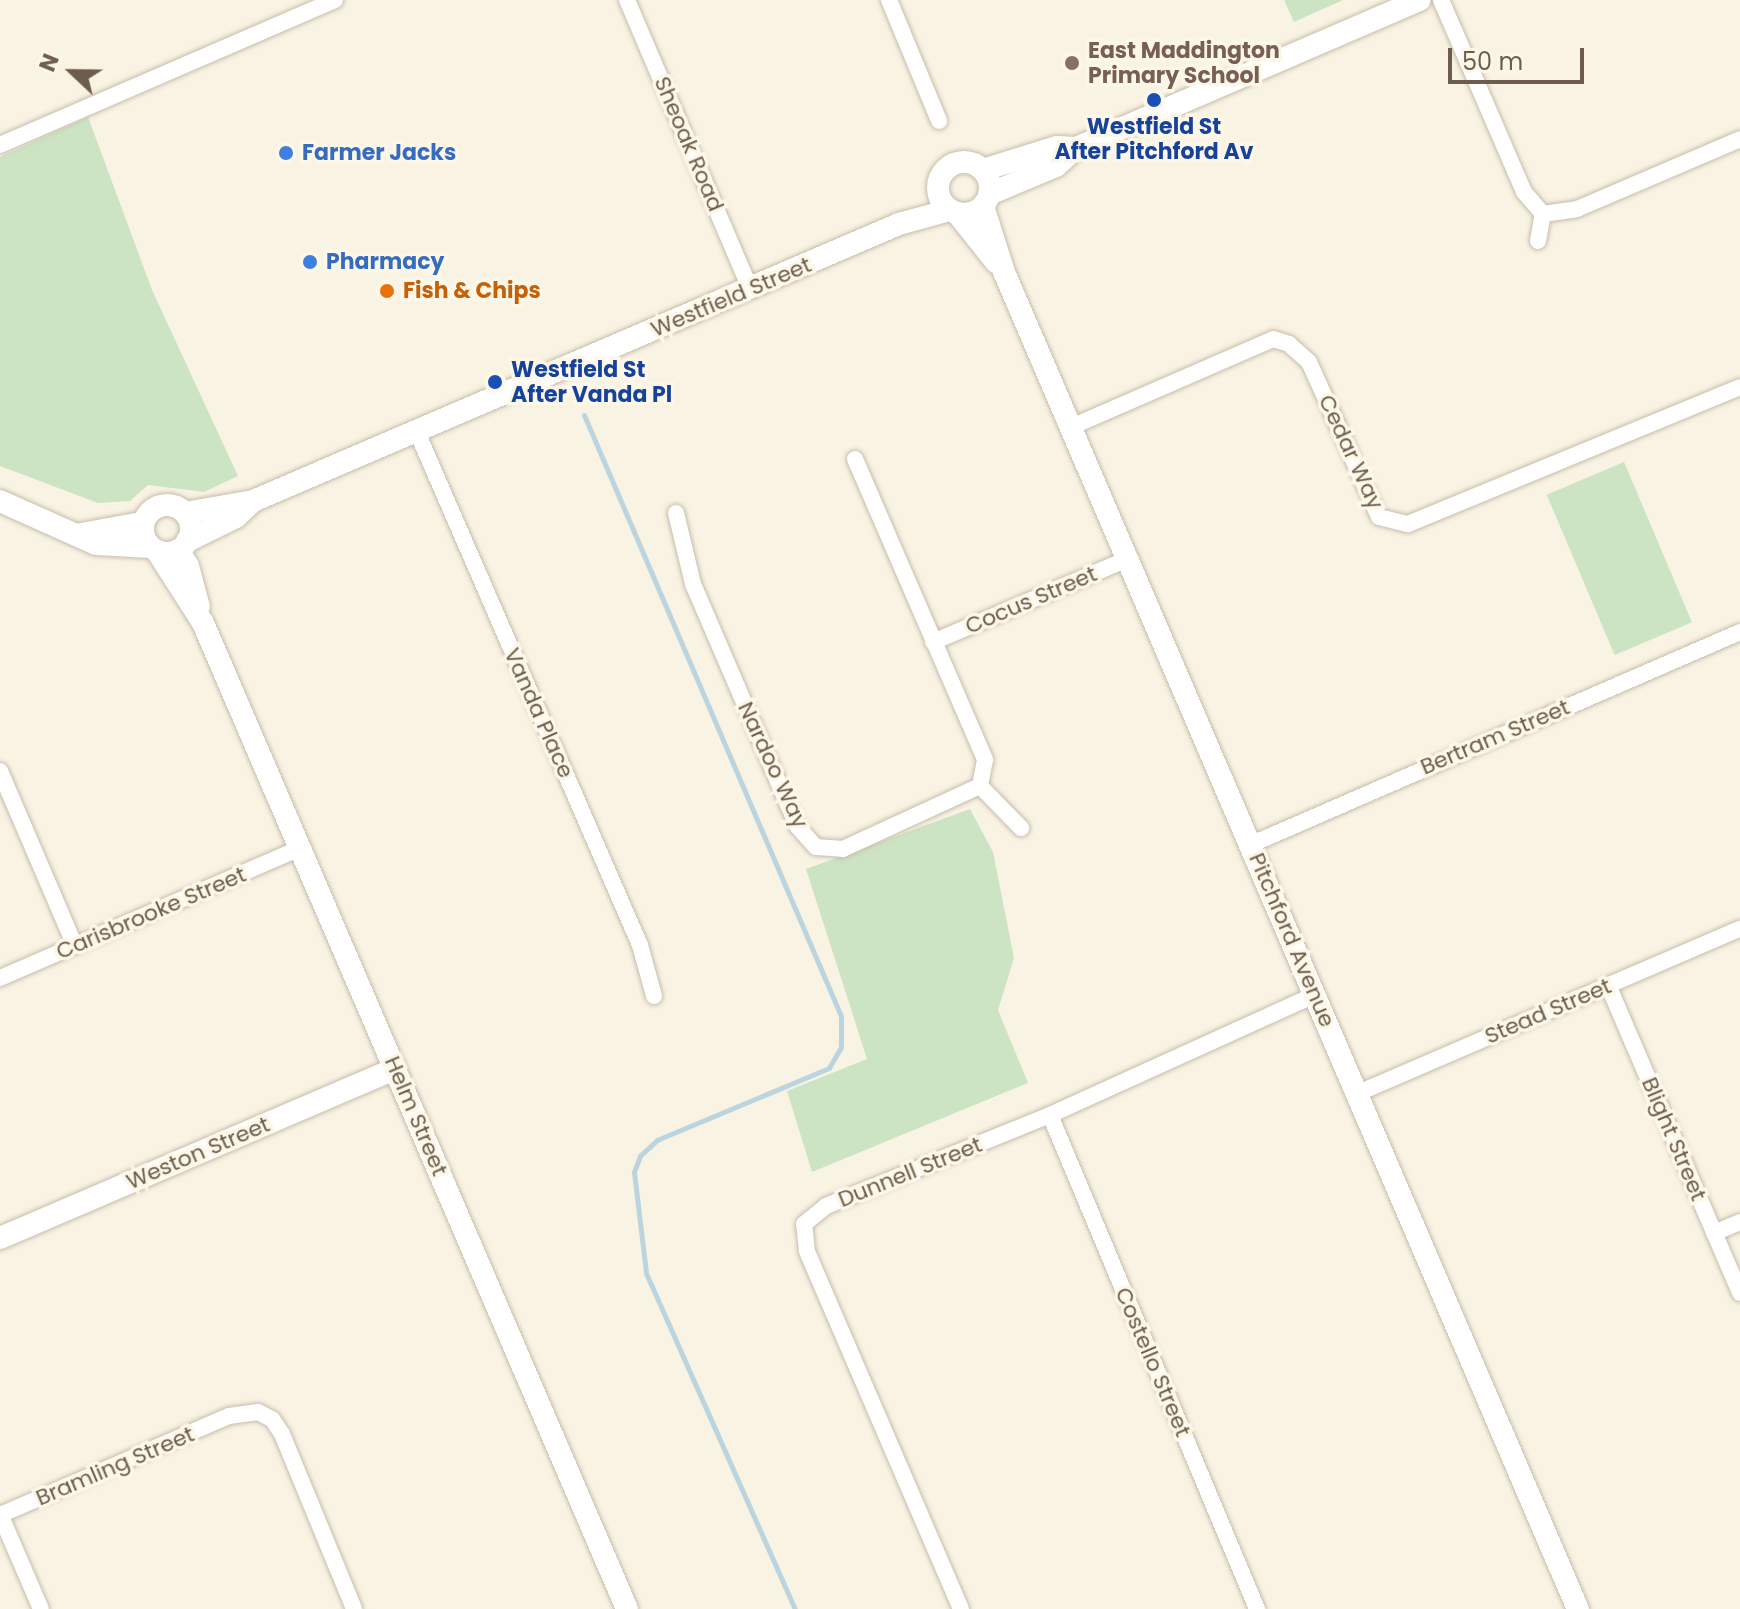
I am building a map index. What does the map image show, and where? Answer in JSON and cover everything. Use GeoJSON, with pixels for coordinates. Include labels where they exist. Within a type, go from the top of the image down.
{"type":"FeatureCollection","features":[{"type":"Feature","properties":{"kind":"street"},"geometry":{"type":"LineString","coordinates":[[0,145],[335,0]]}},
{"type":"Feature","properties":{"kind":"street","name":"Sheoak Road"},"geometry":{"type":"LineString","coordinates":[[627,0],[750,288]]}},
{"type":"Feature","properties":{"kind":"street"},"geometry":{"type":"LineString","coordinates":[[889,0],[939,121]]}},
{"type":"Feature","properties":{"kind":"street"},"geometry":{"type":"LineString","coordinates":[[1076,148],[1057,147],[983,170],[969,162],[952,164],[938,183],[940,199],[953,212],[986,200],[1056,166],[1076,148],[1420,0]]}},
{"type":"Feature","properties":{"kind":"street"},"geometry":{"type":"LineString","coordinates":[[1441,0],[1524,192],[1543,214]]}},
{"type":"Feature","properties":{"kind":"street"},"geometry":{"type":"LineString","coordinates":[[1543,214],[1577,209],[1740,139]]}},
{"type":"Feature","properties":{"kind":"street"},"geometry":{"type":"LineString","coordinates":[[983,170],[986,200]]}},
{"type":"Feature","properties":{"kind":"street","name":"Westfield Street"},"geometry":{"type":"LineString","coordinates":[[899,224],[938,183]]}},
{"type":"Feature","properties":{"kind":"street","name":"Pitchford Avenue"},"geometry":{"type":"LineString","coordinates":[[986,200],[1004,272],[1130,558],[1578,1609]]}},
{"type":"Feature","properties":{"kind":"street","name":"Westfield Street"},"geometry":{"type":"LineString","coordinates":[[143,523],[159,506],[173,505],[185,513],[253,501],[899,224],[953,212]]}},
{"type":"Feature","properties":{"kind":"street","name":"Pitchford Avenue"},"geometry":{"type":"LineString","coordinates":[[953,212],[1004,272]]}},
{"type":"Feature","properties":{"kind":"street"},"geometry":{"type":"LineString","coordinates":[[1538,241],[1543,214]]}},
{"type":"Feature","properties":{"kind":"street","name":"Cedar Way"},"geometry":{"type":"LineString","coordinates":[[1071,427],[1273,339],[1289,344],[1309,362],[1379,517],[1408,524],[1740,387]]}},
{"type":"Feature","properties":{"kind":"street","name":"Vanda Place"},"geometry":{"type":"LineString","coordinates":[[417,432],[640,945],[654,996]]}},
{"type":"Feature","properties":{"kind":"street"},"geometry":{"type":"LineString","coordinates":[[855,459],[985,760],[980,786],[1021,828]]}},
{"type":"Feature","properties":{"kind":"street","name":"Westfield Street"},"geometry":{"type":"LineString","coordinates":[[0,501],[81,534],[96,544],[168,547],[236,517],[253,501]]}},
{"type":"Feature","properties":{"kind":"street"},"geometry":{"type":"LineString","coordinates":[[81,534],[143,523],[168,547],[191,526],[185,513]]}},
{"type":"Feature","properties":{"kind":"street","name":"Nardoo Way"},"geometry":{"type":"LineString","coordinates":[[676,513],[693,584],[797,826],[816,847],[843,849],[980,786]]}},
{"type":"Feature","properties":{"kind":"street","name":"Helm Street"},"geometry":{"type":"LineString","coordinates":[[168,547],[188,566],[203,623],[627,1609]]}},
{"type":"Feature","properties":{"kind":"street","name":"Cocus Street"},"geometry":{"type":"LineString","coordinates":[[933,642],[1130,558]]}},
{"type":"Feature","properties":{"kind":"street","name":"Bertram Street"},"geometry":{"type":"LineString","coordinates":[[1252,844],[1740,632]]}},
{"type":"Feature","properties":{"kind":"street"},"geometry":{"type":"LineString","coordinates":[[0,771],[75,946]]}},
{"type":"Feature","properties":{"kind":"street","name":"Carisbrooke Street"},"geometry":{"type":"LineString","coordinates":[[0,978],[301,848]]}},
{"type":"Feature","properties":{"kind":"street","name":"Stead Street"},"geometry":{"type":"LineString","coordinates":[[1356,1094],[1740,929]]}},
{"type":"Feature","properties":{"kind":"street","name":"Blight Street"},"geometry":{"type":"LineString","coordinates":[[1608,985],[1740,1293]]}},
{"type":"Feature","properties":{"kind":"street","name":"Dunnell Street"},"geometry":{"type":"LineString","coordinates":[[961,1609],[807,1251],[804,1224],[826,1206],[1050,1115],[1314,995]]}},
{"type":"Feature","properties":{"kind":"street","name":"Weston Street"},"geometry":{"type":"LineString","coordinates":[[0,1238],[395,1069]]}},
{"type":"Feature","properties":{"kind":"street","name":"Costello Street"},"geometry":{"type":"LineString","coordinates":[[1050,1115],[1257,1609]]}},
{"type":"Feature","properties":{"kind":"street"},"geometry":{"type":"LineString","coordinates":[[1714,1233],[1740,1222]]}},
{"type":"Feature","properties":{"kind":"street","name":"Bramling Street"},"geometry":{"type":"LineString","coordinates":[[0,1515],[229,1416],[251,1411],[277,1425],[354,1609]]}},
{"type":"Feature","properties":{"kind":"street"},"geometry":{"type":"LineString","coordinates":[[0,1515],[41,1609]]}},
{"type":"Feature","properties":{"kind":"green space"},"geometry":{"type":"Polygon","coordinates":[[[1284,0],[1343,0],[1294,22],[1284,0]]]}},
{"type":"Feature","properties":{"kind":"green space"},"geometry":{"type":"Polygon","coordinates":[[[88,117],[152,290],[238,476],[204,492],[148,485],[130,501],[98,503],[0,466],[0,157],[88,117]]]}},
{"type":"Feature","properties":{"kind":"green space"},"geometry":{"type":"Polygon","coordinates":[[[1624,462],[1692,622],[1615,655],[1547,495],[1624,462]]]}},
{"type":"Feature","properties":{"kind":"green space"},"geometry":{"type":"Polygon","coordinates":[[[970,809],[993,852],[1014,958],[998,1010],[1028,1083],[812,1172],[787,1091],[867,1059],[806,869],[970,809]]]}},
{"type":"Feature","properties":{"kind":"waterway"},"geometry":{"type":"LineString","coordinates":[[584,415],[841,1016],[841,1047],[829,1068],[657,1140],[640,1156],[634,1172],[646,1273],[795,1609]]}},
{"type":"Feature","properties":{"kind":"place","name":"East Maddington Primary School"},"geometry":{"type":"Point","coordinates":[1072,63]}},
{"type":"Feature","properties":{"kind":"place","name":"Westfield St After Pitchford Av"},"geometry":{"type":"Point","coordinates":[1154,100]}},
{"type":"Feature","properties":{"kind":"place","name":"Farmer Jacks"},"geometry":{"type":"Point","coordinates":[286,153]}},
{"type":"Feature","properties":{"kind":"place","name":"Pharmacy"},"geometry":{"type":"Point","coordinates":[310,262]}},
{"type":"Feature","properties":{"kind":"place","name":"Fish & Chips"},"geometry":{"type":"Point","coordinates":[387,291]}},
{"type":"Feature","properties":{"kind":"place","name":"Westfield St After Vanda Pl"},"geometry":{"type":"Point","coordinates":[495,382]}}]}
